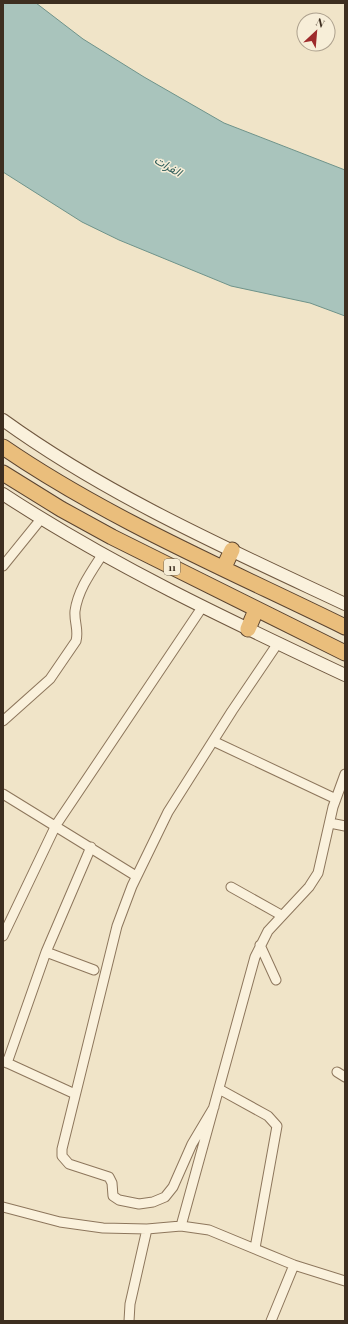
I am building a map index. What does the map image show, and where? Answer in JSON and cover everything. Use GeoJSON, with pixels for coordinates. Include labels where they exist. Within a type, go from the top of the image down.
{"type":"FeatureCollection","features":[{"type":"Feature","properties":{"kind":"highway","name":"11"},"geometry":{"type":"LineString","coordinates":[[3,446],[72,490],[122,517],[345,627]]}},
{"type":"Feature","properties":{"kind":"highway","name":"11"},"geometry":{"type":"LineString","coordinates":[[3,473],[61,509],[256,610],[345,653]]}},
{"type":"Feature","properties":{"kind":"highway"},"geometry":{"type":"LineString","coordinates":[[224,568],[232,550]]}},
{"type":"Feature","properties":{"kind":"highway"},"geometry":{"type":"LineString","coordinates":[[248,629],[256,610]]}},
{"type":"Feature","properties":{"kind":"highway"},"geometry":{"type":"LineString","coordinates":[[289,626],[329,636],[345,642]]}},
{"type":"Feature","properties":{"kind":"main road"},"geometry":{"type":"LineString","coordinates":[[3,420],[94,479],[232,550],[345,604]]}},
{"type":"Feature","properties":{"kind":"main road"},"geometry":{"type":"LineString","coordinates":[[3,494],[41,519],[102,555],[278,644],[345,675]]}},
{"type":"Feature","properties":{"kind":"street"},"geometry":{"type":"LineString","coordinates":[[3,566],[41,519]]}},
{"type":"Feature","properties":{"kind":"street"},"geometry":{"type":"LineString","coordinates":[[3,721],[50,679],[76,641],[78,634],[75,618],[77,602],[88,578],[102,555]]}},
{"type":"Feature","properties":{"kind":"street"},"geometry":{"type":"LineString","coordinates":[[3,936],[7,916],[56,825],[203,606]]}},
{"type":"Feature","properties":{"kind":"street"},"geometry":{"type":"LineString","coordinates":[[214,1107],[192,1144],[170,1192],[165,1197],[153,1202],[132,1204],[115,1198],[112,1194],[112,1183],[106,1175],[69,1164],[63,1159],[62,1149],[117,926],[136,876],[168,812],[213,741],[278,644]]}},
{"type":"Feature","properties":{"kind":"street"},"geometry":{"type":"LineString","coordinates":[[213,741],[336,799]]}},
{"type":"Feature","properties":{"kind":"street"},"geometry":{"type":"LineString","coordinates":[[181,1226],[246,984],[260,945],[281,915],[309,887],[318,873],[336,799],[345,774]]}},
{"type":"Feature","properties":{"kind":"street"},"geometry":{"type":"LineString","coordinates":[[3,794],[56,825],[136,876]]}},
{"type":"Feature","properties":{"kind":"street"},"geometry":{"type":"LineString","coordinates":[[330,823],[345,826]]}},
{"type":"Feature","properties":{"kind":"street"},"geometry":{"type":"LineString","coordinates":[[75,1094],[5,1062],[46,952],[91,847]]}},
{"type":"Feature","properties":{"kind":"street"},"geometry":{"type":"LineString","coordinates":[[231,887],[281,915]]}},
{"type":"Feature","properties":{"kind":"street"},"geometry":{"type":"LineString","coordinates":[[260,945],[276,980]]}},
{"type":"Feature","properties":{"kind":"street"},"geometry":{"type":"LineString","coordinates":[[46,952],[94,970]]}},
{"type":"Feature","properties":{"kind":"street"},"geometry":{"type":"LineString","coordinates":[[337,1072],[345,1078]]}},
{"type":"Feature","properties":{"kind":"street"},"geometry":{"type":"LineString","coordinates":[[219,1088],[268,1116],[277,1126],[255,1248]]}},
{"type":"Feature","properties":{"kind":"street"},"geometry":{"type":"LineString","coordinates":[[3,1207],[82,1226],[147,1229],[181,1226],[209,1230],[294,1265],[345,1281]]}},
{"type":"Feature","properties":{"kind":"street"},"geometry":{"type":"LineString","coordinates":[[128,1319],[147,1229]]}},
{"type":"Feature","properties":{"kind":"street"},"geometry":{"type":"LineString","coordinates":[[271,1321],[294,1265]]}},
{"type":"Feature","properties":{"kind":"water","name":"الفرات"},"geometry":{"type":"Polygon","coordinates":[[[3,3],[36,3],[83,39],[144,77],[224,123],[345,170],[345,316],[310,303],[231,286],[119,240],[82,222],[3,172],[3,3]]]}}]}
